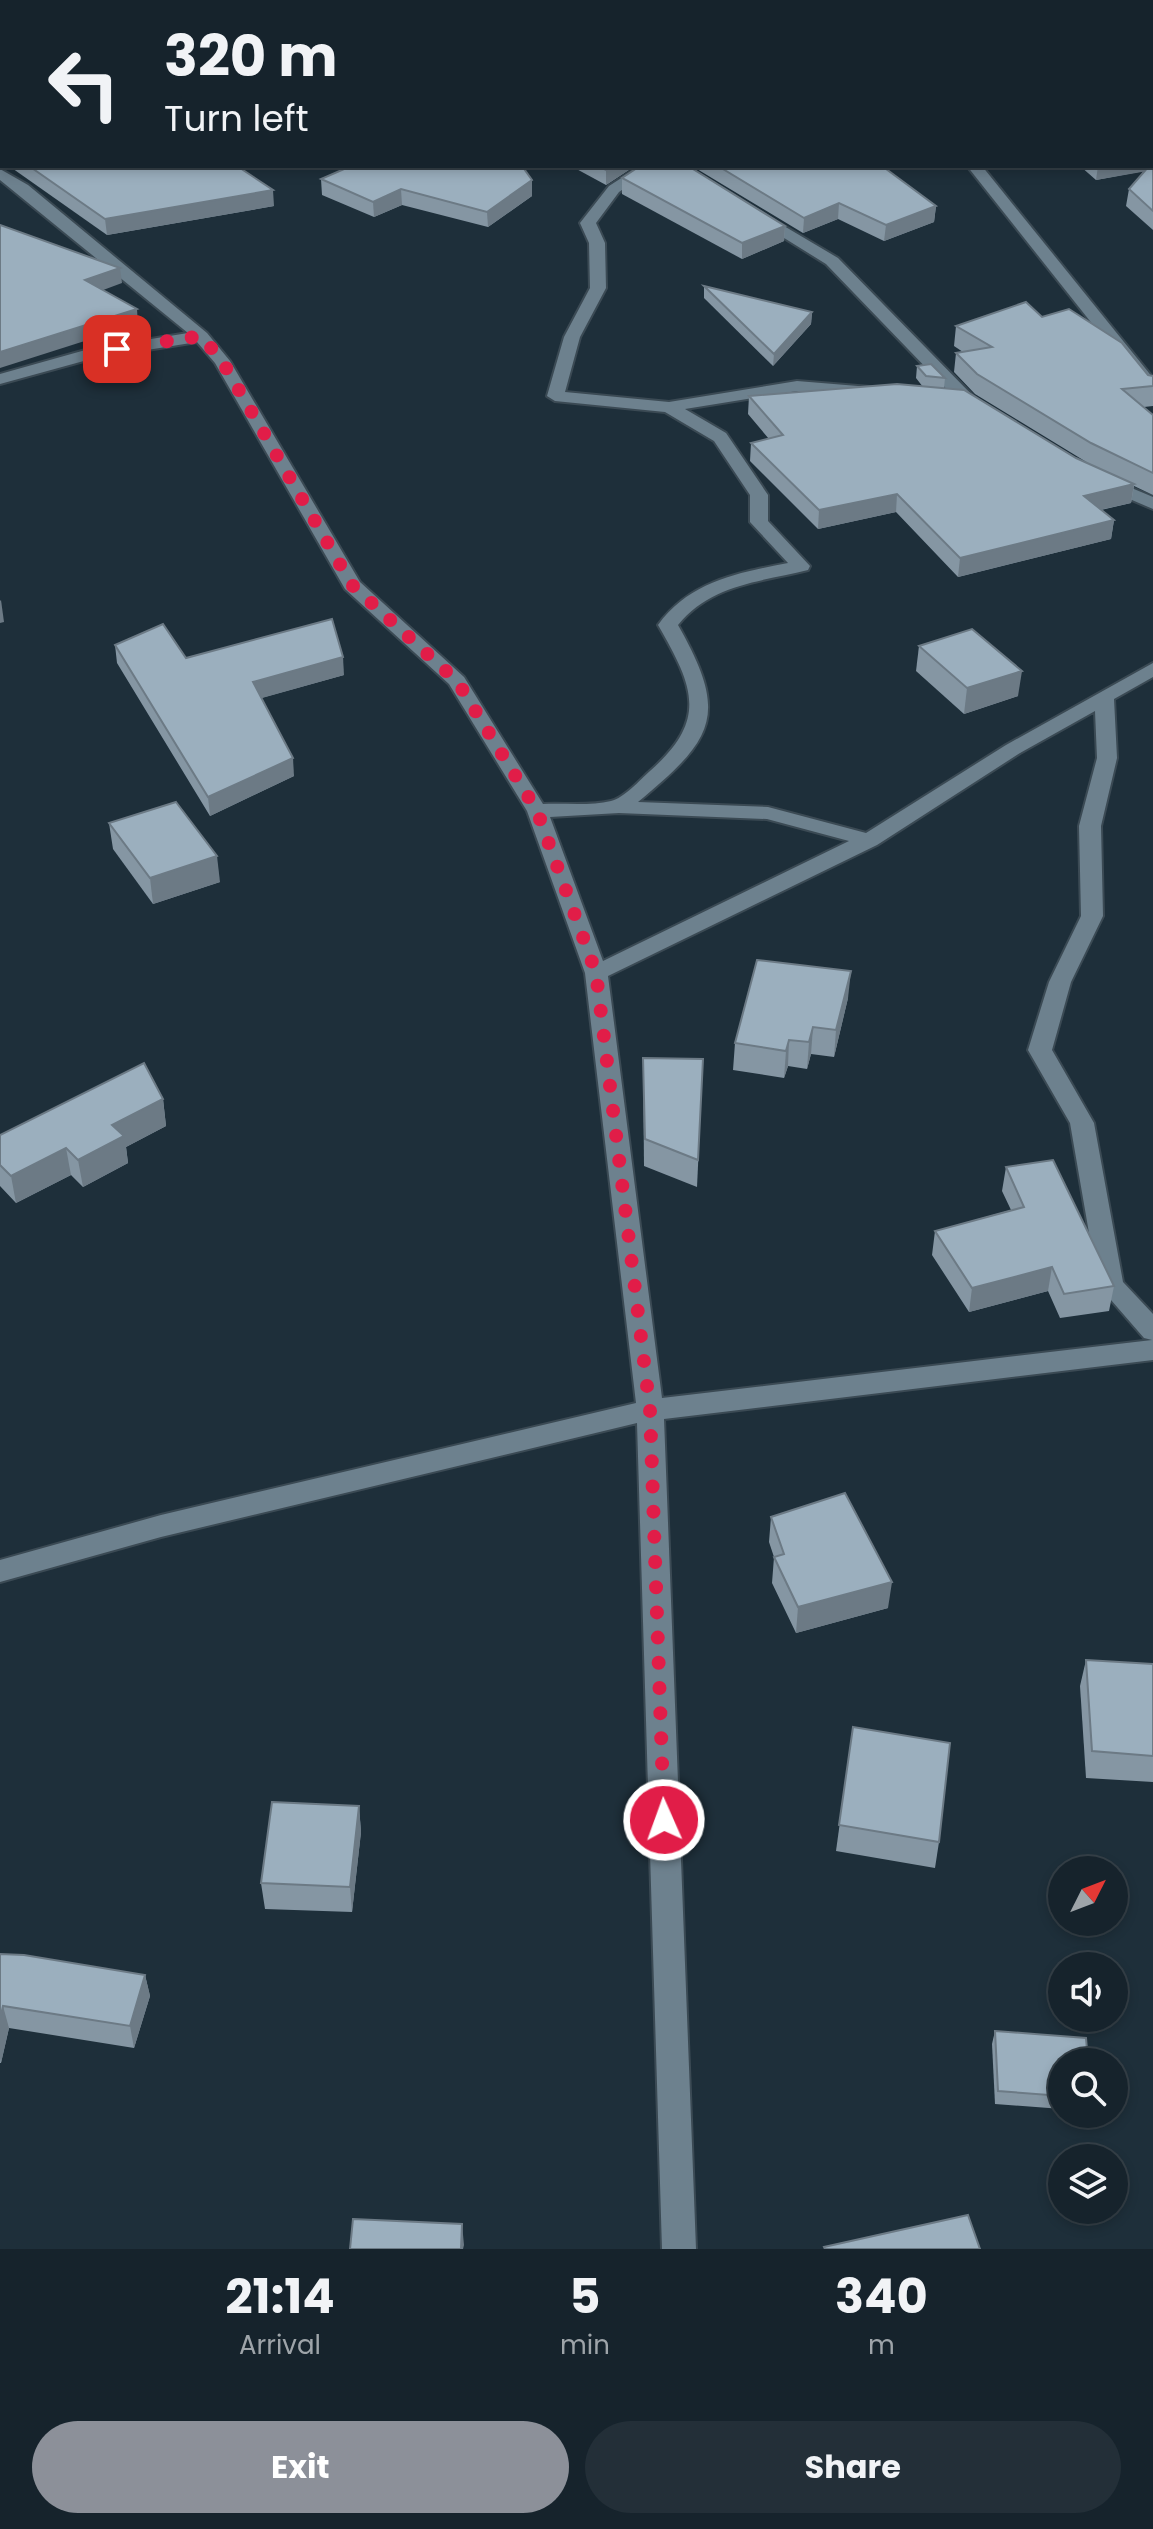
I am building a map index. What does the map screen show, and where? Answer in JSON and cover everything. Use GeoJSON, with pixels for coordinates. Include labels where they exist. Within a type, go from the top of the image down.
{"type":"FeatureCollection","features":[{"type":"Feature","properties":{"kind":"street"},"geometry":{"type":"LineString","coordinates":[[647,168],[614,189],[588,223],[597,243],[598,288],[572,337],[555,396],[669,407],[797,386],[890,393]]}},
{"type":"Feature","properties":{"kind":"street"},"geometry":{"type":"LineString","coordinates":[[976,168],[1153,389]]}},
{"type":"Feature","properties":{"kind":"street"},"geometry":{"type":"LineString","coordinates":[[0,173],[23,188],[201,336],[222,361],[352,585],[457,681],[537,811],[596,973],[650,1410],[679,2249]]}},
{"type":"Feature","properties":{"kind":"street"},"geometry":{"type":"LineString","coordinates":[[741,205],[832,261],[967,400],[992,415]]}},
{"type":"Feature","properties":{"kind":"street"},"geometry":{"type":"LineString","coordinates":[[0,379],[89,354],[201,336]]}},
{"type":"Feature","properties":{"kind":"street"},"geometry":{"type":"LineString","coordinates":[[936,397],[967,400]]}},
{"type":"Feature","properties":{"kind":"street"},"geometry":{"type":"LineString","coordinates":[[619,807],[676,759],[696,731],[702,710],[689,658],[668,625],[678,609],[706,589],[801,566],[759,522],[759,495],[720,437],[669,407]]}},
{"type":"Feature","properties":{"kind":"street"},"geometry":{"type":"LineString","coordinates":[[1081,470],[1153,504]]}},
{"type":"Feature","properties":{"kind":"street"},"geometry":{"type":"LineString","coordinates":[[596,973],[869,840],[1013,749],[1153,669]]}},
{"type":"Feature","properties":{"kind":"street"},"geometry":{"type":"LineString","coordinates":[[1104,696],[1107,758],[1090,826],[1092,916],[1060,982],[1040,1050],[1082,1123],[1111,1285],[1153,1331]]}},
{"type":"Feature","properties":{"kind":"street"},"geometry":{"type":"LineString","coordinates":[[537,811],[619,807],[768,813],[869,840]]}},
{"type":"Feature","properties":{"kind":"street"},"geometry":{"type":"LineString","coordinates":[[0,1571],[161,1526],[650,1410],[1153,1350]]}},
{"type":"Feature","properties":{"kind":"building"},"geometry":{"type":"Polygon","coordinates":[[[32,168],[240,168],[273,190],[105,219],[32,168]]]}},
{"type":"Feature","properties":{"kind":"building"},"geometry":{"type":"Polygon","coordinates":[[[346,168],[523,168],[532,180],[487,212],[401,189],[373,202],[321,179],[346,168]]]}},
{"type":"Feature","properties":{"kind":"building"},"geometry":{"type":"Polygon","coordinates":[[[637,168],[691,168],[785,226],[742,243],[622,178],[637,168]]]}},
{"type":"Feature","properties":{"kind":"building"},"geometry":{"type":"Polygon","coordinates":[[[721,168],[885,168],[936,206],[886,225],[839,203],[804,218],[721,168]]]}},
{"type":"Feature","properties":{"kind":"building"},"geometry":{"type":"Polygon","coordinates":[[[1147,168],[1153,168],[1153,211],[1129,189],[1147,168]]]}},
{"type":"Feature","properties":{"kind":"building"},"geometry":{"type":"Polygon","coordinates":[[[0,225],[120,268],[85,280],[137,309],[0,352],[0,225]]]}},
{"type":"Feature","properties":{"kind":"building"},"geometry":{"type":"Polygon","coordinates":[[[704,286],[812,312],[774,354],[704,286]]]}},
{"type":"Feature","properties":{"kind":"building"},"geometry":{"type":"Polygon","coordinates":[[[1026,302],[1042,317],[1069,309],[1122,343],[1148,375],[1153,376],[1153,386],[1122,389],[1153,415],[1153,473],[1091,443],[977,374],[956,353],[992,347],[956,326],[1026,302]]]}},
{"type":"Feature","properties":{"kind":"building"},"geometry":{"type":"Polygon","coordinates":[[[931,364],[945,378],[926,376],[917,366],[931,364]]]}},
{"type":"Feature","properties":{"kind":"building"},"geometry":{"type":"Polygon","coordinates":[[[897,384],[964,390],[1076,458],[1134,484],[1084,496],[1114,520],[960,558],[897,494],[819,510],[751,443],[783,435],[749,396],[897,384]]]}},
{"type":"Feature","properties":{"kind":"building"},"geometry":{"type":"Polygon","coordinates":[[[332,619],[343,657],[253,682],[293,758],[208,797],[115,645],[163,624],[186,658],[332,619]]]}},
{"type":"Feature","properties":{"kind":"building"},"geometry":{"type":"Polygon","coordinates":[[[972,629],[1022,671],[967,688],[919,646],[972,629]]]}},
{"type":"Feature","properties":{"kind":"building"},"geometry":{"type":"Polygon","coordinates":[[[176,802],[217,856],[150,878],[109,823],[176,802]]]}},
{"type":"Feature","properties":{"kind":"building"},"geometry":{"type":"Polygon","coordinates":[[[757,960],[851,971],[836,1030],[813,1027],[809,1042],[789,1040],[786,1051],[735,1043],[757,960]]]}},
{"type":"Feature","properties":{"kind":"building"},"geometry":{"type":"Polygon","coordinates":[[[643,1058],[703,1059],[698,1160],[645,1139],[643,1058]]]}},
{"type":"Feature","properties":{"kind":"building"},"geometry":{"type":"Polygon","coordinates":[[[144,1063],[163,1099],[112,1125],[124,1136],[78,1160],[66,1148],[11,1176],[0,1165],[0,1135],[144,1063]]]}},
{"type":"Feature","properties":{"kind":"building"},"geometry":{"type":"Polygon","coordinates":[[[1053,1160],[1114,1286],[1064,1294],[1052,1267],[972,1288],[935,1231],[1024,1207],[1006,1167],[1053,1160]]]}},
{"type":"Feature","properties":{"kind":"building"},"geometry":{"type":"Polygon","coordinates":[[[845,1493],[892,1582],[798,1607],[774,1557],[784,1554],[771,1517],[845,1493]]]}},
{"type":"Feature","properties":{"kind":"building"},"geometry":{"type":"Polygon","coordinates":[[[1086,1660],[1153,1664],[1153,1756],[1092,1751],[1086,1660]]]}},
{"type":"Feature","properties":{"kind":"building"},"geometry":{"type":"Polygon","coordinates":[[[853,1727],[950,1743],[939,1842],[839,1825],[853,1727]]]}},
{"type":"Feature","properties":{"kind":"building"},"geometry":{"type":"Polygon","coordinates":[[[272,1802],[359,1806],[350,1887],[261,1883],[272,1802]]]}},
{"type":"Feature","properties":{"kind":"building"},"geometry":{"type":"Polygon","coordinates":[[[0,1954],[24,1955],[145,1975],[130,2026],[3,2006],[0,2019],[0,1954]]]}},
{"type":"Feature","properties":{"kind":"building"},"geometry":{"type":"Polygon","coordinates":[[[995,2031],[1086,2038],[1087,2048],[1048,2048],[1048,2095],[998,2091],[995,2031]]]}},
{"type":"Feature","properties":{"kind":"building"},"geometry":{"type":"Polygon","coordinates":[[[968,2215],[980,2249],[824,2247],[968,2215]]]}},
{"type":"Feature","properties":{"kind":"building"},"geometry":{"type":"Polygon","coordinates":[[[353,2219],[462,2224],[461,2249],[350,2249],[353,2219]]]}},
{"type":"Feature","properties":{"kind":"route"},"geometry":{"type":"LineString","coordinates":[[117,349],[201,336],[222,361],[352,585],[457,681],[537,811],[596,973],[650,1410],[664,1820]]}}]}
